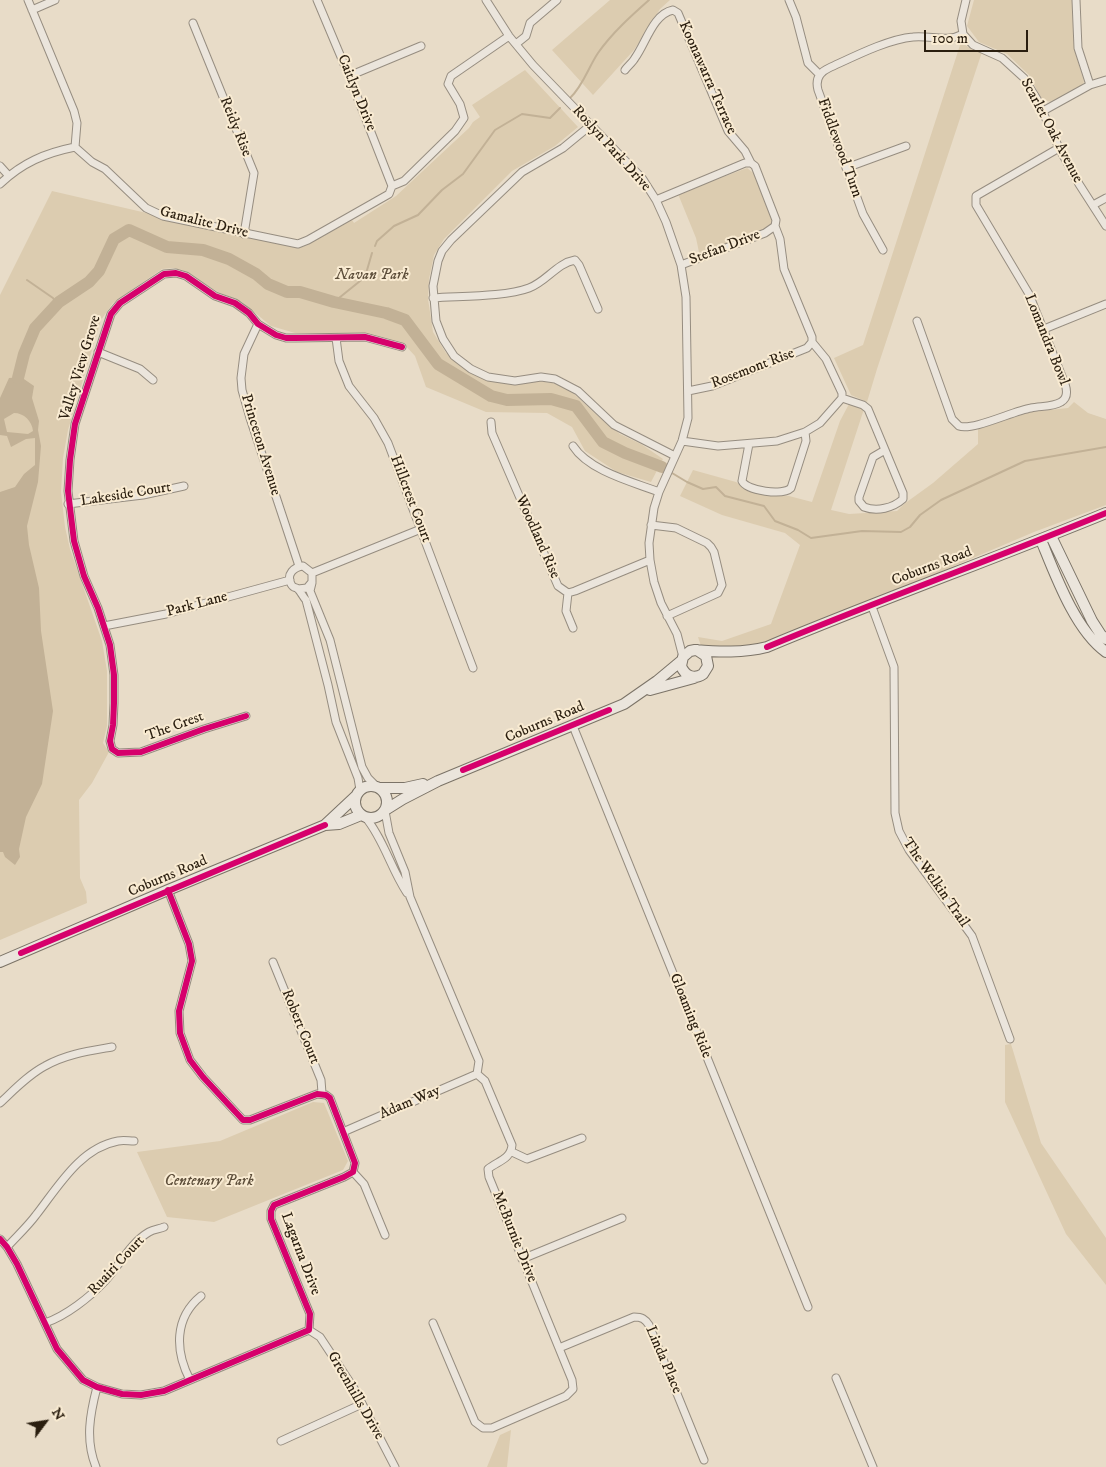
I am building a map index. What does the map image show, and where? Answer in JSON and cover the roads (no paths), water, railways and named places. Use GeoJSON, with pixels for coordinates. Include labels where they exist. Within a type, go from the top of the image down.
{"type":"FeatureCollection","features":[{"type":"Feature","properties":{"kind":"street"},"geometry":{"type":"LineString","coordinates":[[0,184],[8,176],[33,160],[53,152],[75,148],[77,123],[74,111],[28,0]]}},
{"type":"Feature","properties":{"kind":"street"},"geometry":{"type":"LineString","coordinates":[[32,10],[56,0]]}},
{"type":"Feature","properties":{"kind":"street","name":"Caitlyn Drive"},"geometry":{"type":"LineString","coordinates":[[317,0],[392,186]]}},
{"type":"Feature","properties":{"kind":"street","name":"Roslyn Park Drive"},"geometry":{"type":"LineString","coordinates":[[486,0],[516,44],[577,112],[642,178],[656,200],[666,222],[681,266],[686,297],[688,418],[682,441],[659,492],[654,508],[651,525],[650,560],[656,587],[667,616],[686,646],[696,650]]}},
{"type":"Feature","properties":{"kind":"street"},"geometry":{"type":"LineString","coordinates":[[516,44],[526,36],[530,23],[557,0]]}},
{"type":"Feature","properties":{"kind":"street"},"geometry":{"type":"LineString","coordinates":[[789,0],[796,18],[808,63],[820,75],[829,68],[900,39],[925,36],[950,39],[963,34],[961,21],[966,0]]}},
{"type":"Feature","properties":{"kind":"street"},"geometry":{"type":"LineString","coordinates":[[1076,0],[1078,48],[1090,85]]}},
{"type":"Feature","properties":{"kind":"street","name":"Koonawarra Terrace"},"geometry":{"type":"LineString","coordinates":[[625,70],[635,60],[659,18],[668,11],[673,10],[678,13],[728,131],[745,151],[751,163]]}},
{"type":"Feature","properties":{"kind":"street","name":"Reidy Rise"},"geometry":{"type":"LineString","coordinates":[[193,23],[254,173],[244,234]]}},
{"type":"Feature","properties":{"kind":"street","name":"Scarlet Oak Avenue"},"geometry":{"type":"LineString","coordinates":[[963,34],[973,45],[1002,58],[1029,85],[1059,148],[1106,226]]}},
{"type":"Feature","properties":{"kind":"street","name":"Gamalite Drive"},"geometry":{"type":"LineString","coordinates":[[75,148],[92,162],[105,169],[146,208],[164,216],[298,244],[389,194],[392,186],[404,181],[455,131],[464,118],[460,104],[448,84],[448,80],[509,36]]}},
{"type":"Feature","properties":{"kind":"street"},"geometry":{"type":"LineString","coordinates":[[349,76],[421,46]]}},
{"type":"Feature","properties":{"kind":"street","name":"Fiddlewood Turn"},"geometry":{"type":"LineString","coordinates":[[820,75],[817,85],[846,168],[863,214],[883,250]]}},
{"type":"Feature","properties":{"kind":"street"},"geometry":{"type":"LineString","coordinates":[[1043,112],[1090,85],[1106,80]]}},
{"type":"Feature","properties":{"kind":"street"},"geometry":{"type":"LineString","coordinates":[[591,125],[563,148],[522,172],[451,240],[442,251],[433,286],[436,321],[443,339],[454,356],[471,369],[488,377],[515,380],[541,377],[556,379],[578,391],[614,425],[675,456]]}},
{"type":"Feature","properties":{"kind":"street"},"geometry":{"type":"LineString","coordinates":[[846,168],[906,146]]}},
{"type":"Feature","properties":{"kind":"street","name":"Lomandra Bowl"},"geometry":{"type":"LineString","coordinates":[[917,321],[952,418],[955,423],[962,427],[1028,408],[1062,402],[1067,392],[1066,384],[1029,294],[976,205],[976,196],[1059,148]]}},
{"type":"Feature","properties":{"kind":"street"},"geometry":{"type":"LineString","coordinates":[[656,200],[745,163],[751,163]]}},
{"type":"Feature","properties":{"kind":"street","name":"Stefan Drive"},"geometry":{"type":"LineString","coordinates":[[681,266],[765,233],[775,226],[776,220],[755,166],[751,163]]}},
{"type":"Feature","properties":{"kind":"street"},"geometry":{"type":"LineString","coordinates":[[0,166],[8,176]]}},
{"type":"Feature","properties":{"kind":"street"},"geometry":{"type":"LineString","coordinates":[[1093,205],[1106,198]]}},
{"type":"Feature","properties":{"kind":"street","name":"Rosemont Rise"},"geometry":{"type":"LineString","coordinates":[[688,391],[721,382],[807,348],[812,342],[784,269],[780,239],[775,226]]}},
{"type":"Feature","properties":{"kind":"street"},"geometry":{"type":"LineString","coordinates":[[433,298],[518,292],[532,287],[568,262],[575,260],[598,309]]}},
{"type":"Feature","properties":{"kind":"street","name":"Valley View Grove"},"geometry":{"type":"LineString","coordinates":[[112,748],[110,741],[113,725],[114,675],[110,645],[84,576],[74,541],[68,504],[70,460],[75,424],[111,314],[120,303],[164,274],[176,273],[186,276],[215,296],[235,303],[249,313],[258,324],[286,338],[365,337],[402,347]]}},
{"type":"Feature","properties":{"kind":"street"},"geometry":{"type":"LineString","coordinates":[[1044,329],[1106,304]]}},
{"type":"Feature","properties":{"kind":"street","name":"Princeton Avenue"},"geometry":{"type":"LineString","coordinates":[[258,324],[244,354],[241,378],[242,390],[299,566]]}},
{"type":"Feature","properties":{"kind":"street","name":"Hillcrest Court"},"geometry":{"type":"LineString","coordinates":[[336,338],[343,374],[349,386],[374,418],[388,443],[422,529],[472,668]]}},
{"type":"Feature","properties":{"kind":"street"},"geometry":{"type":"LineString","coordinates":[[682,441],[718,446],[777,441],[805,432],[820,423],[842,398],[842,393],[826,359],[812,342]]}},
{"type":"Feature","properties":{"kind":"street"},"geometry":{"type":"LineString","coordinates":[[98,352],[140,369],[153,380]]}},
{"type":"Feature","properties":{"kind":"street"},"geometry":{"type":"LineString","coordinates":[[842,398],[863,405],[868,409],[903,493],[903,499],[894,506],[867,509],[862,505],[860,497],[873,457],[885,450]]}},
{"type":"Feature","properties":{"kind":"street","name":"Woodland Rise"},"geometry":{"type":"LineString","coordinates":[[491,422],[492,433],[558,586],[568,593],[650,560]]}},
{"type":"Feature","properties":{"kind":"street"},"geometry":{"type":"LineString","coordinates":[[749,444],[742,481],[744,485],[749,488],[781,493],[791,488],[806,442],[805,432]]}},
{"type":"Feature","properties":{"kind":"street"},"geometry":{"type":"LineString","coordinates":[[573,446],[583,457],[606,472],[659,492]]}},
{"type":"Feature","properties":{"kind":"street","name":"Lakeside Court"},"geometry":{"type":"LineString","coordinates":[[68,504],[143,495],[184,486]]}},
{"type":"Feature","properties":{"kind":"street","name":"Coburns Road"},"geometry":{"type":"LineString","coordinates":[[696,650],[733,652],[767,647],[871,604],[1041,540],[1106,513]]}},
{"type":"Feature","properties":{"kind":"street"},"geometry":{"type":"LineString","coordinates":[[651,525],[676,528],[707,543],[714,552],[722,585],[718,593],[667,616]]}},
{"type":"Feature","properties":{"kind":"street"},"geometry":{"type":"LineString","coordinates":[[312,572],[422,529]]}},
{"type":"Feature","properties":{"kind":"street"},"geometry":{"type":"LineString","coordinates":[[1051,536],[1092,621],[1106,639]]}},
{"type":"Feature","properties":{"kind":"street"},"geometry":{"type":"LineString","coordinates":[[1041,540],[1079,623],[1089,636],[1106,652]]}},
{"type":"Feature","properties":{"kind":"street"},"geometry":{"type":"LineString","coordinates":[[312,572],[307,568],[299,566],[292,571],[290,580],[306,600],[336,722],[358,778],[356,807],[374,828],[398,880],[410,897]]}},
{"type":"Feature","properties":{"kind":"street"},"geometry":{"type":"LineString","coordinates":[[312,572],[310,591],[330,640],[362,767],[368,778],[388,799],[386,810],[389,833],[404,872],[410,897],[479,1061],[477,1074],[485,1081],[512,1145],[512,1152],[527,1159],[582,1138]]}},
{"type":"Feature","properties":{"kind":"street","name":"Park Lane"},"geometry":{"type":"LineString","coordinates":[[104,626],[166,614],[290,580]]}},
{"type":"Feature","properties":{"kind":"street"},"geometry":{"type":"LineString","coordinates":[[298,589],[306,588],[312,582]]}},
{"type":"Feature","properties":{"kind":"street"},"geometry":{"type":"LineString","coordinates":[[568,593],[566,611],[573,628]]}},
{"type":"Feature","properties":{"kind":"street","name":"The Welkin Trail"},"geometry":{"type":"LineString","coordinates":[[871,604],[894,667],[895,814],[899,831],[909,850],[972,936],[1010,1039]]}},
{"type":"Feature","properties":{"kind":"street","name":"Roslyn Park Drive"},"geometry":{"type":"LineString","coordinates":[[677,634],[682,659]]}},
{"type":"Feature","properties":{"kind":"street"},"geometry":{"type":"LineString","coordinates":[[690,651],[702,652],[708,660],[706,671],[695,677],[686,674],[683,670],[682,659],[690,651]]}},
{"type":"Feature","properties":{"kind":"street","name":"Coburns Road"},"geometry":{"type":"LineString","coordinates":[[706,671],[715,660],[733,652]]}},
{"type":"Feature","properties":{"kind":"street","name":"Coburns Road"},"geometry":{"type":"LineString","coordinates":[[386,810],[438,781],[624,704],[682,659]]}},
{"type":"Feature","properties":{"kind":"street","name":"Coburns Road"},"geometry":{"type":"LineString","coordinates":[[638,694],[695,677]]}},
{"type":"Feature","properties":{"kind":"street","name":"The Crest"},"geometry":{"type":"LineString","coordinates":[[112,748],[118,753],[142,752],[246,716]]}},
{"type":"Feature","properties":{"kind":"street","name":"Gloaming Ride"},"geometry":{"type":"LineString","coordinates":[[573,726],[808,1307]]}},
{"type":"Feature","properties":{"kind":"street","name":"Coburns Road"},"geometry":{"type":"LineString","coordinates":[[378,787],[411,787],[438,781]]}},
{"type":"Feature","properties":{"kind":"street"},"geometry":{"type":"LineString","coordinates":[[358,793],[368,786],[378,787]]}},
{"type":"Feature","properties":{"kind":"street","name":"Coburns Road"},"geometry":{"type":"LineString","coordinates":[[325,825],[358,793]]}},
{"type":"Feature","properties":{"kind":"street"},"geometry":{"type":"LineString","coordinates":[[364,817],[377,818],[386,810]]}},
{"type":"Feature","properties":{"kind":"street","name":"Coburns Road"},"geometry":{"type":"LineString","coordinates":[[0,962],[325,825],[339,824],[364,817]]}},
{"type":"Feature","properties":{"kind":"street"},"geometry":{"type":"LineString","coordinates":[[168,890],[189,944],[192,961],[179,1011],[180,1033],[190,1060],[202,1077],[243,1120],[250,1120],[322,1093],[330,1098],[355,1163],[353,1172],[364,1184],[384,1235]]}},
{"type":"Feature","properties":{"kind":"street","name":"Robert Court"},"geometry":{"type":"LineString","coordinates":[[273,962],[321,1080],[322,1093]]}},
{"type":"Feature","properties":{"kind":"street"},"geometry":{"type":"LineString","coordinates":[[0,1103],[20,1084],[45,1066],[79,1052],[112,1047]]}},
{"type":"Feature","properties":{"kind":"street","name":"Adam Way"},"geometry":{"type":"LineString","coordinates":[[343,1132],[477,1074]]}},
{"type":"Feature","properties":{"kind":"street"},"geometry":{"type":"LineString","coordinates":[[7,1247],[35,1217],[56,1187],[80,1161],[103,1146],[119,1140],[134,1141]]}},
{"type":"Feature","properties":{"kind":"street","name":"McBurnie Drive"},"geometry":{"type":"LineString","coordinates":[[433,1323],[475,1422],[483,1428],[492,1428],[566,1396],[573,1389],[572,1380],[489,1178],[488,1169],[505,1159],[512,1152]]}},
{"type":"Feature","properties":{"kind":"street","name":"Lagarna Drive"},"geometry":{"type":"LineString","coordinates":[[309,1330],[310,1314],[271,1219],[271,1211],[274,1206],[353,1172]]}},
{"type":"Feature","properties":{"kind":"street"},"geometry":{"type":"LineString","coordinates":[[522,1259],[622,1218]]}},
{"type":"Feature","properties":{"kind":"street","name":"Ruairi Court"},"geometry":{"type":"LineString","coordinates":[[45,1323],[85,1300],[106,1280],[133,1245],[150,1232],[164,1227]]}},
{"type":"Feature","properties":{"kind":"street"},"geometry":{"type":"LineString","coordinates":[[0,1239],[17,1264],[57,1349],[83,1380],[97,1387],[122,1394],[140,1395],[164,1391],[309,1330]]}},
{"type":"Feature","properties":{"kind":"street"},"geometry":{"type":"LineString","coordinates":[[190,1380],[182,1364],[180,1338],[184,1315],[190,1305],[201,1296]]}},
{"type":"Feature","properties":{"kind":"street","name":"Linda Place"},"geometry":{"type":"LineString","coordinates":[[559,1348],[634,1317],[645,1319],[704,1460]]}},
{"type":"Feature","properties":{"kind":"street","name":"Greenhills Drive"},"geometry":{"type":"LineString","coordinates":[[309,1330],[320,1336],[362,1404],[395,1467]]}},
{"type":"Feature","properties":{"kind":"street"},"geometry":{"type":"LineString","coordinates":[[836,1378],[873,1467]]}},
{"type":"Feature","properties":{"kind":"street"},"geometry":{"type":"LineString","coordinates":[[96,1467],[89,1443],[90,1413],[97,1387]]}},
{"type":"Feature","properties":{"kind":"street"},"geometry":{"type":"LineString","coordinates":[[281,1441],[362,1404]]}},
{"type":"Feature","properties":{"kind":"waterway"},"geometry":{"type":"LineString","coordinates":[[570,98],[575,93],[603,46],[649,0]]}},
{"type":"Feature","properties":{"kind":"waterway"},"geometry":{"type":"LineString","coordinates":[[375,246],[377,241],[394,226],[418,215],[442,190],[463,174],[495,130],[522,114],[550,118],[560,108]]}},
{"type":"Feature","properties":{"kind":"waterway"},"geometry":{"type":"LineString","coordinates":[[18,378],[24,354],[35,328],[59,302],[89,282],[99,271],[114,239],[129,230],[167,247],[203,250],[229,259],[256,274],[268,284],[287,292],[300,292],[334,302],[386,313],[405,320],[438,364],[491,396],[507,400],[551,399],[576,406],[603,442],[625,453],[662,467]]}},
{"type":"Feature","properties":{"kind":"waterway"},"geometry":{"type":"LineString","coordinates":[[334,302],[365,277],[372,253]]}},
{"type":"Feature","properties":{"kind":"waterway"},"geometry":{"type":"LineString","coordinates":[[27,280],[53,298],[57,304]]}},
{"type":"Feature","properties":{"kind":"waterway"},"geometry":{"type":"LineString","coordinates":[[662,467],[703,489],[716,487],[725,496],[764,506],[775,521],[798,530],[811,538],[862,531],[901,532],[910,527],[920,515],[941,500],[1025,461],[1106,447]]}},
{"type":"Feature","properties":{"kind":"park label","name":"Navan Park"},"geometry":{"type":"Point","coordinates":[372,276]}},
{"type":"Feature","properties":{"kind":"park label","name":"Centenary Park"},"geometry":{"type":"Point","coordinates":[209,1182]}}]}
